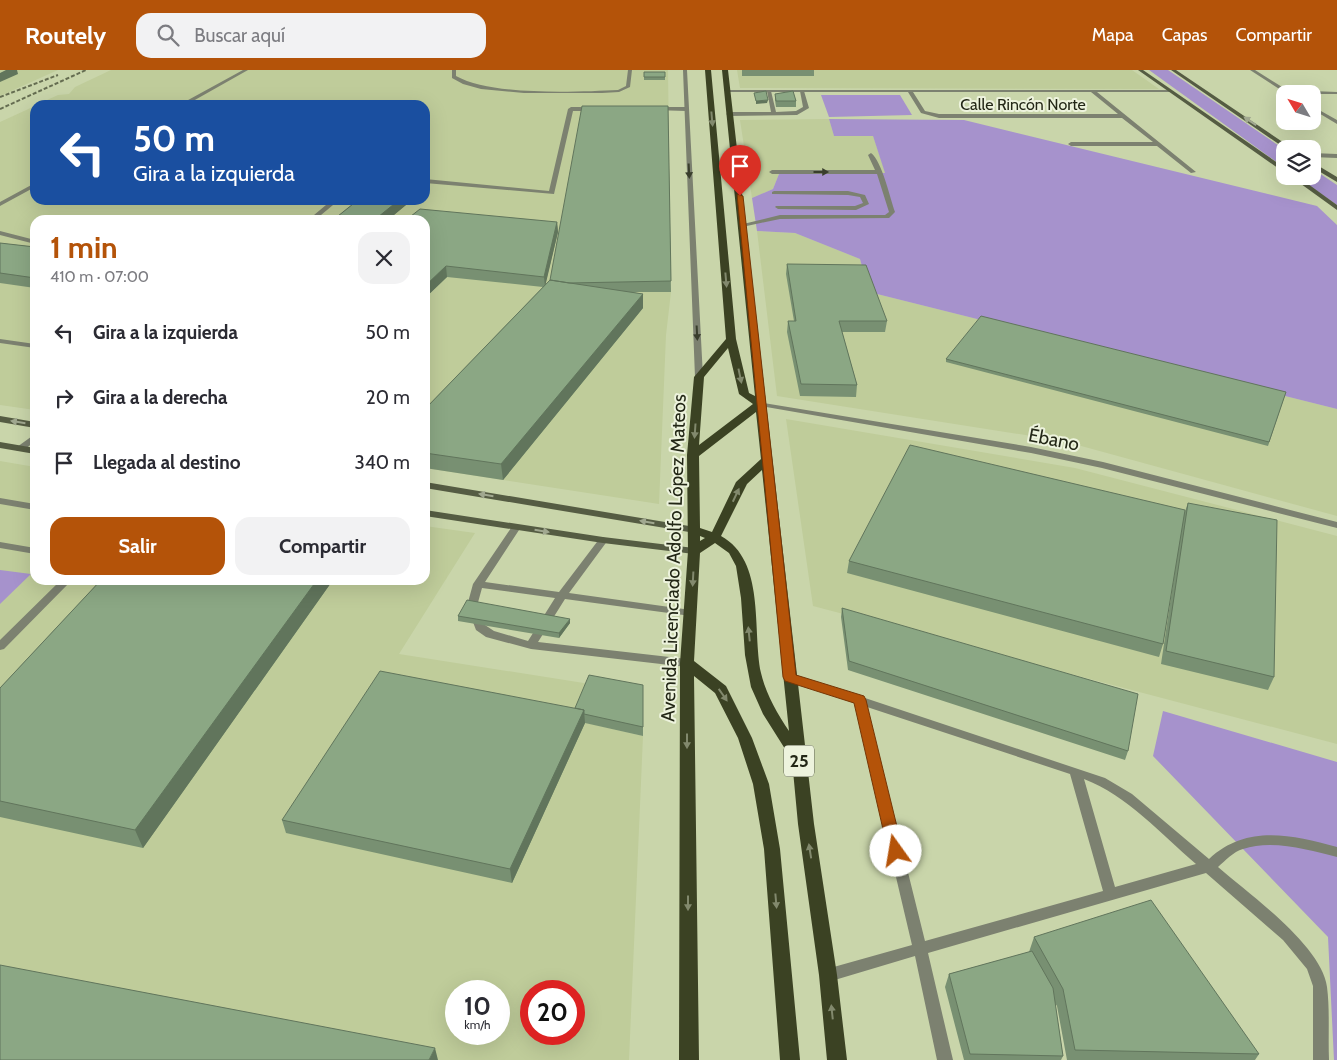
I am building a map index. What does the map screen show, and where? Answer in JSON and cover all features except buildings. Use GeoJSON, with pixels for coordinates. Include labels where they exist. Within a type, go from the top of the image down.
{"type":"FeatureCollection","features":[{"type":"Feature","properties":{"kind":"main road"},"geometry":{"type":"LineString","coordinates":[[693,455],[760,404],[744,394],[731,339],[708,70]]}},
{"type":"Feature","properties":{"kind":"main road","name":"25"},"geometry":{"type":"LineString","coordinates":[[725,70],[806,824],[828,975],[837,1060]]}},
{"type":"Feature","properties":{"kind":"main road","name":"Avenida Licenciado Adolfo López Mateos"},"geometry":{"type":"LineString","coordinates":[[689,1060],[687,663],[695,530],[693,455],[699,377],[731,339]]}},
{"type":"Feature","properties":{"kind":"main road"},"geometry":{"type":"LineString","coordinates":[[694,551],[715,537],[742,482],[767,460]]}},
{"type":"Feature","properties":{"kind":"main road"},"geometry":{"type":"LineString","coordinates":[[695,530],[715,537],[731,548],[742,565],[748,633],[757,686],[799,759]]}},
{"type":"Feature","properties":{"kind":"main road"},"geometry":{"type":"LineString","coordinates":[[687,663],[721,690],[746,738],[761,784],[772,850],[790,1060]]}},
{"type":"Feature","properties":{"kind":"street"},"geometry":{"type":"LineString","coordinates":[[191,100],[246,70]]}},
{"type":"Feature","properties":{"kind":"street"},"geometry":{"type":"LineString","coordinates":[[454,70],[454,77],[458,81],[478,87],[602,92],[619,91],[628,87],[630,70]]}},
{"type":"Feature","properties":{"kind":"street"},"geometry":{"type":"LineString","coordinates":[[685,70],[699,377]]}},
{"type":"Feature","properties":{"kind":"street"},"geometry":{"type":"LineString","coordinates":[[1140,70],[1276,164]]}},
{"type":"Feature","properties":{"kind":"street"},"geometry":{"type":"LineString","coordinates":[[1173,70],[1277,140]]}},
{"type":"Feature","properties":{"kind":"street"},"geometry":{"type":"LineString","coordinates":[[1252,70],[1276,85]]}},
{"type":"Feature","properties":{"kind":"street"},"geometry":{"type":"LineString","coordinates":[[1323,70],[1337,70]]}},
{"type":"Feature","properties":{"kind":"street"},"geometry":{"type":"LineString","coordinates":[[726,91],[1170,92]]}},
{"type":"Feature","properties":{"kind":"street"},"geometry":{"type":"LineString","coordinates":[[769,91],[774,114]]}},
{"type":"Feature","properties":{"kind":"street"},"geometry":{"type":"LineString","coordinates":[[729,114],[774,114],[803,110],[806,103],[802,91]]}},
{"type":"Feature","properties":{"kind":"street","name":"Calle Rincón Norte"},"geometry":{"type":"LineString","coordinates":[[910,91],[923,112],[934,116],[1123,116]]}},
{"type":"Feature","properties":{"kind":"street"},"geometry":{"type":"LineString","coordinates":[[1092,91],[1193,172]]}},
{"type":"Feature","properties":{"kind":"street"},"geometry":{"type":"LineString","coordinates":[[1321,93],[1337,93]]}},
{"type":"Feature","properties":{"kind":"street"},"geometry":{"type":"LineString","coordinates":[[430,181],[552,193],[571,109],[598,109]]}},
{"type":"Feature","properties":{"kind":"street"},"geometry":{"type":"LineString","coordinates":[[644,109],[686,109]]}},
{"type":"Feature","properties":{"kind":"street"},"geometry":{"type":"LineString","coordinates":[[1321,112],[1337,122]]}},
{"type":"Feature","properties":{"kind":"street"},"geometry":{"type":"LineString","coordinates":[[1071,144],[1158,144]]}},
{"type":"Feature","properties":{"kind":"street"},"geometry":{"type":"LineString","coordinates":[[1321,155],[1337,156]]}},
{"type":"Feature","properties":{"kind":"street"},"geometry":{"type":"LineString","coordinates":[[742,224],[780,217],[887,217],[892,212],[880,172],[871,156]]}},
{"type":"Feature","properties":{"kind":"street"},"geometry":{"type":"LineString","coordinates":[[1321,170],[1337,180]]}},
{"type":"Feature","properties":{"kind":"street"},"geometry":{"type":"LineString","coordinates":[[772,172],[880,172]]}},
{"type":"Feature","properties":{"kind":"street"},"geometry":{"type":"LineString","coordinates":[[1305,185],[1337,208]]}},
{"type":"Feature","properties":{"kind":"street"},"geometry":{"type":"LineString","coordinates":[[0,204],[30,188]]}},
{"type":"Feature","properties":{"kind":"street"},"geometry":{"type":"LineString","coordinates":[[778,207],[856,208],[866,204],[864,196],[848,193],[774,192],[780,217]]}},
{"type":"Feature","properties":{"kind":"street"},"geometry":{"type":"LineString","coordinates":[[317,215],[330,205]]}},
{"type":"Feature","properties":{"kind":"street"},"geometry":{"type":"LineString","coordinates":[[0,233],[30,241]]}},
{"type":"Feature","properties":{"kind":"street"},"geometry":{"type":"LineString","coordinates":[[0,341],[30,345]]}},
{"type":"Feature","properties":{"kind":"street","name":"Ébano"},"geometry":{"type":"LineString","coordinates":[[760,404],[1067,458],[1337,525]]}},
{"type":"Feature","properties":{"kind":"street"},"geometry":{"type":"LineString","coordinates":[[0,419],[30,424]]}},
{"type":"Feature","properties":{"kind":"street"},"geometry":{"type":"LineString","coordinates":[[20,449],[30,441]]}},
{"type":"Feature","properties":{"kind":"street"},"geometry":{"type":"LineString","coordinates":[[0,446],[30,450]]}},
{"type":"Feature","properties":{"kind":"street"},"geometry":{"type":"LineString","coordinates":[[430,486],[695,530]]}},
{"type":"Feature","properties":{"kind":"street"},"geometry":{"type":"LineString","coordinates":[[0,501],[30,506]]}},
{"type":"Feature","properties":{"kind":"street"},"geometry":{"type":"LineString","coordinates":[[430,514],[603,540],[694,551]]}},
{"type":"Feature","properties":{"kind":"street"},"geometry":{"type":"LineString","coordinates":[[516,527],[478,584],[472,606],[480,626],[490,634],[531,645],[687,663]]}},
{"type":"Feature","properties":{"kind":"street"},"geometry":{"type":"LineString","coordinates":[[531,645],[563,594],[603,540]]}},
{"type":"Feature","properties":{"kind":"street"},"geometry":{"type":"LineString","coordinates":[[0,545],[30,550]]}},
{"type":"Feature","properties":{"kind":"street"},"geometry":{"type":"LineString","coordinates":[[478,584],[563,594],[691,613]]}},
{"type":"Feature","properties":{"kind":"street"},"geometry":{"type":"LineString","coordinates":[[0,646],[62,585]]}},
{"type":"Feature","properties":{"kind":"street"},"geometry":{"type":"LineString","coordinates":[[790,677],[1075,771],[1100,781],[1128,797],[1210,866],[1288,936],[1313,966],[1320,986],[1321,1060]]}},
{"type":"Feature","properties":{"kind":"street"},"geometry":{"type":"LineString","coordinates":[[860,700],[900,869],[922,949],[946,1060]]}},
{"type":"Feature","properties":{"kind":"street"},"geometry":{"type":"LineString","coordinates":[[1075,771],[1111,895]]}},
{"type":"Feature","properties":{"kind":"street"},"geometry":{"type":"LineString","coordinates":[[828,975],[1210,866],[1231,848],[1255,841],[1283,842],[1337,852]]}},
{"type":"Feature","properties":{"kind":"shaded area"},"geometry":{"type":"Polygon","coordinates":[[[0,70],[58,70],[0,96],[0,70]]]}},
{"type":"Feature","properties":{"kind":"shaded area"},"geometry":{"type":"Polygon","coordinates":[[[111,70],[668,70],[671,292],[666,335],[659,504],[430,469],[430,215],[30,215],[30,409],[0,405],[0,122],[30,108],[30,205],[430,205],[430,100],[47,100],[58,95],[69,94],[75,87],[111,70]]]}},
{"type":"Feature","properties":{"kind":"shaded area"},"geometry":{"type":"Polygon","coordinates":[[[737,70],[1132,70],[1159,89],[740,88],[737,70]]]}},
{"type":"Feature","properties":{"kind":"shaded area"},"geometry":{"type":"Polygon","coordinates":[[[1149,70],[1168,70],[1276,144],[1276,162],[1149,70]]]}},
{"type":"Feature","properties":{"kind":"shaded area"},"geometry":{"type":"Polygon","coordinates":[[[821,95],[900,95],[912,115],[829,117],[821,95]]]}},
{"type":"Feature","properties":{"kind":"shaded area"},"geometry":{"type":"Polygon","coordinates":[[[829,119],[834,136],[873,136],[886,174],[779,174],[773,189],[752,198],[740,120],[829,119]]]}},
{"type":"Feature","properties":{"kind":"shaded area"},"geometry":{"type":"Polygon","coordinates":[[[829,119],[964,120],[1317,206],[1337,225],[1337,409],[869,292],[860,259],[795,233],[757,231],[752,198],[773,189],[779,174],[885,173],[873,136],[834,136],[829,119]]]}},
{"type":"Feature","properties":{"kind":"shaded area"},"geometry":{"type":"Polygon","coordinates":[[[1321,174],[1337,185],[1337,205],[1309,185],[1321,185],[1321,174]]]}},
{"type":"Feature","properties":{"kind":"shaded area"},"geometry":{"type":"Polygon","coordinates":[[[757,231],[795,233],[860,259],[869,292],[1337,409],[1337,516],[1063,441],[777,396],[757,231]]]}},
{"type":"Feature","properties":{"kind":"shaded area"},"geometry":{"type":"Polygon","coordinates":[[[786,419],[1075,468],[1337,536],[1337,744],[813,606],[786,419]]]}},
{"type":"Feature","properties":{"kind":"shaded area"},"geometry":{"type":"Polygon","coordinates":[[[0,461],[30,466],[30,585],[430,585],[430,527],[475,533],[399,654],[590,684],[574,720],[643,736],[629,1060],[0,1060],[0,461]]]}},
{"type":"Feature","properties":{"kind":"shaded area"},"geometry":{"type":"Polygon","coordinates":[[[0,570],[30,574],[30,575],[0,604],[0,570]]]}},
{"type":"Feature","properties":{"kind":"shaded area"},"geometry":{"type":"Polygon","coordinates":[[[1163,711],[1337,762],[1337,1060],[1334,1060],[1328,937],[1153,756],[1163,711]]]}},
{"type":"Feature","properties":{"kind":"railway"},"geometry":{"type":"LineString","coordinates":[[0,109],[86,70]]}},
{"type":"Feature","properties":{"kind":"railway"},"geometry":{"type":"LineString","coordinates":[[0,97],[58,75]]}},
{"type":"Feature","properties":{"kind":"route"},"geometry":{"type":"LineString","coordinates":[[740,196],[760,404],[790,677],[860,700],[896,851]]}}]}
